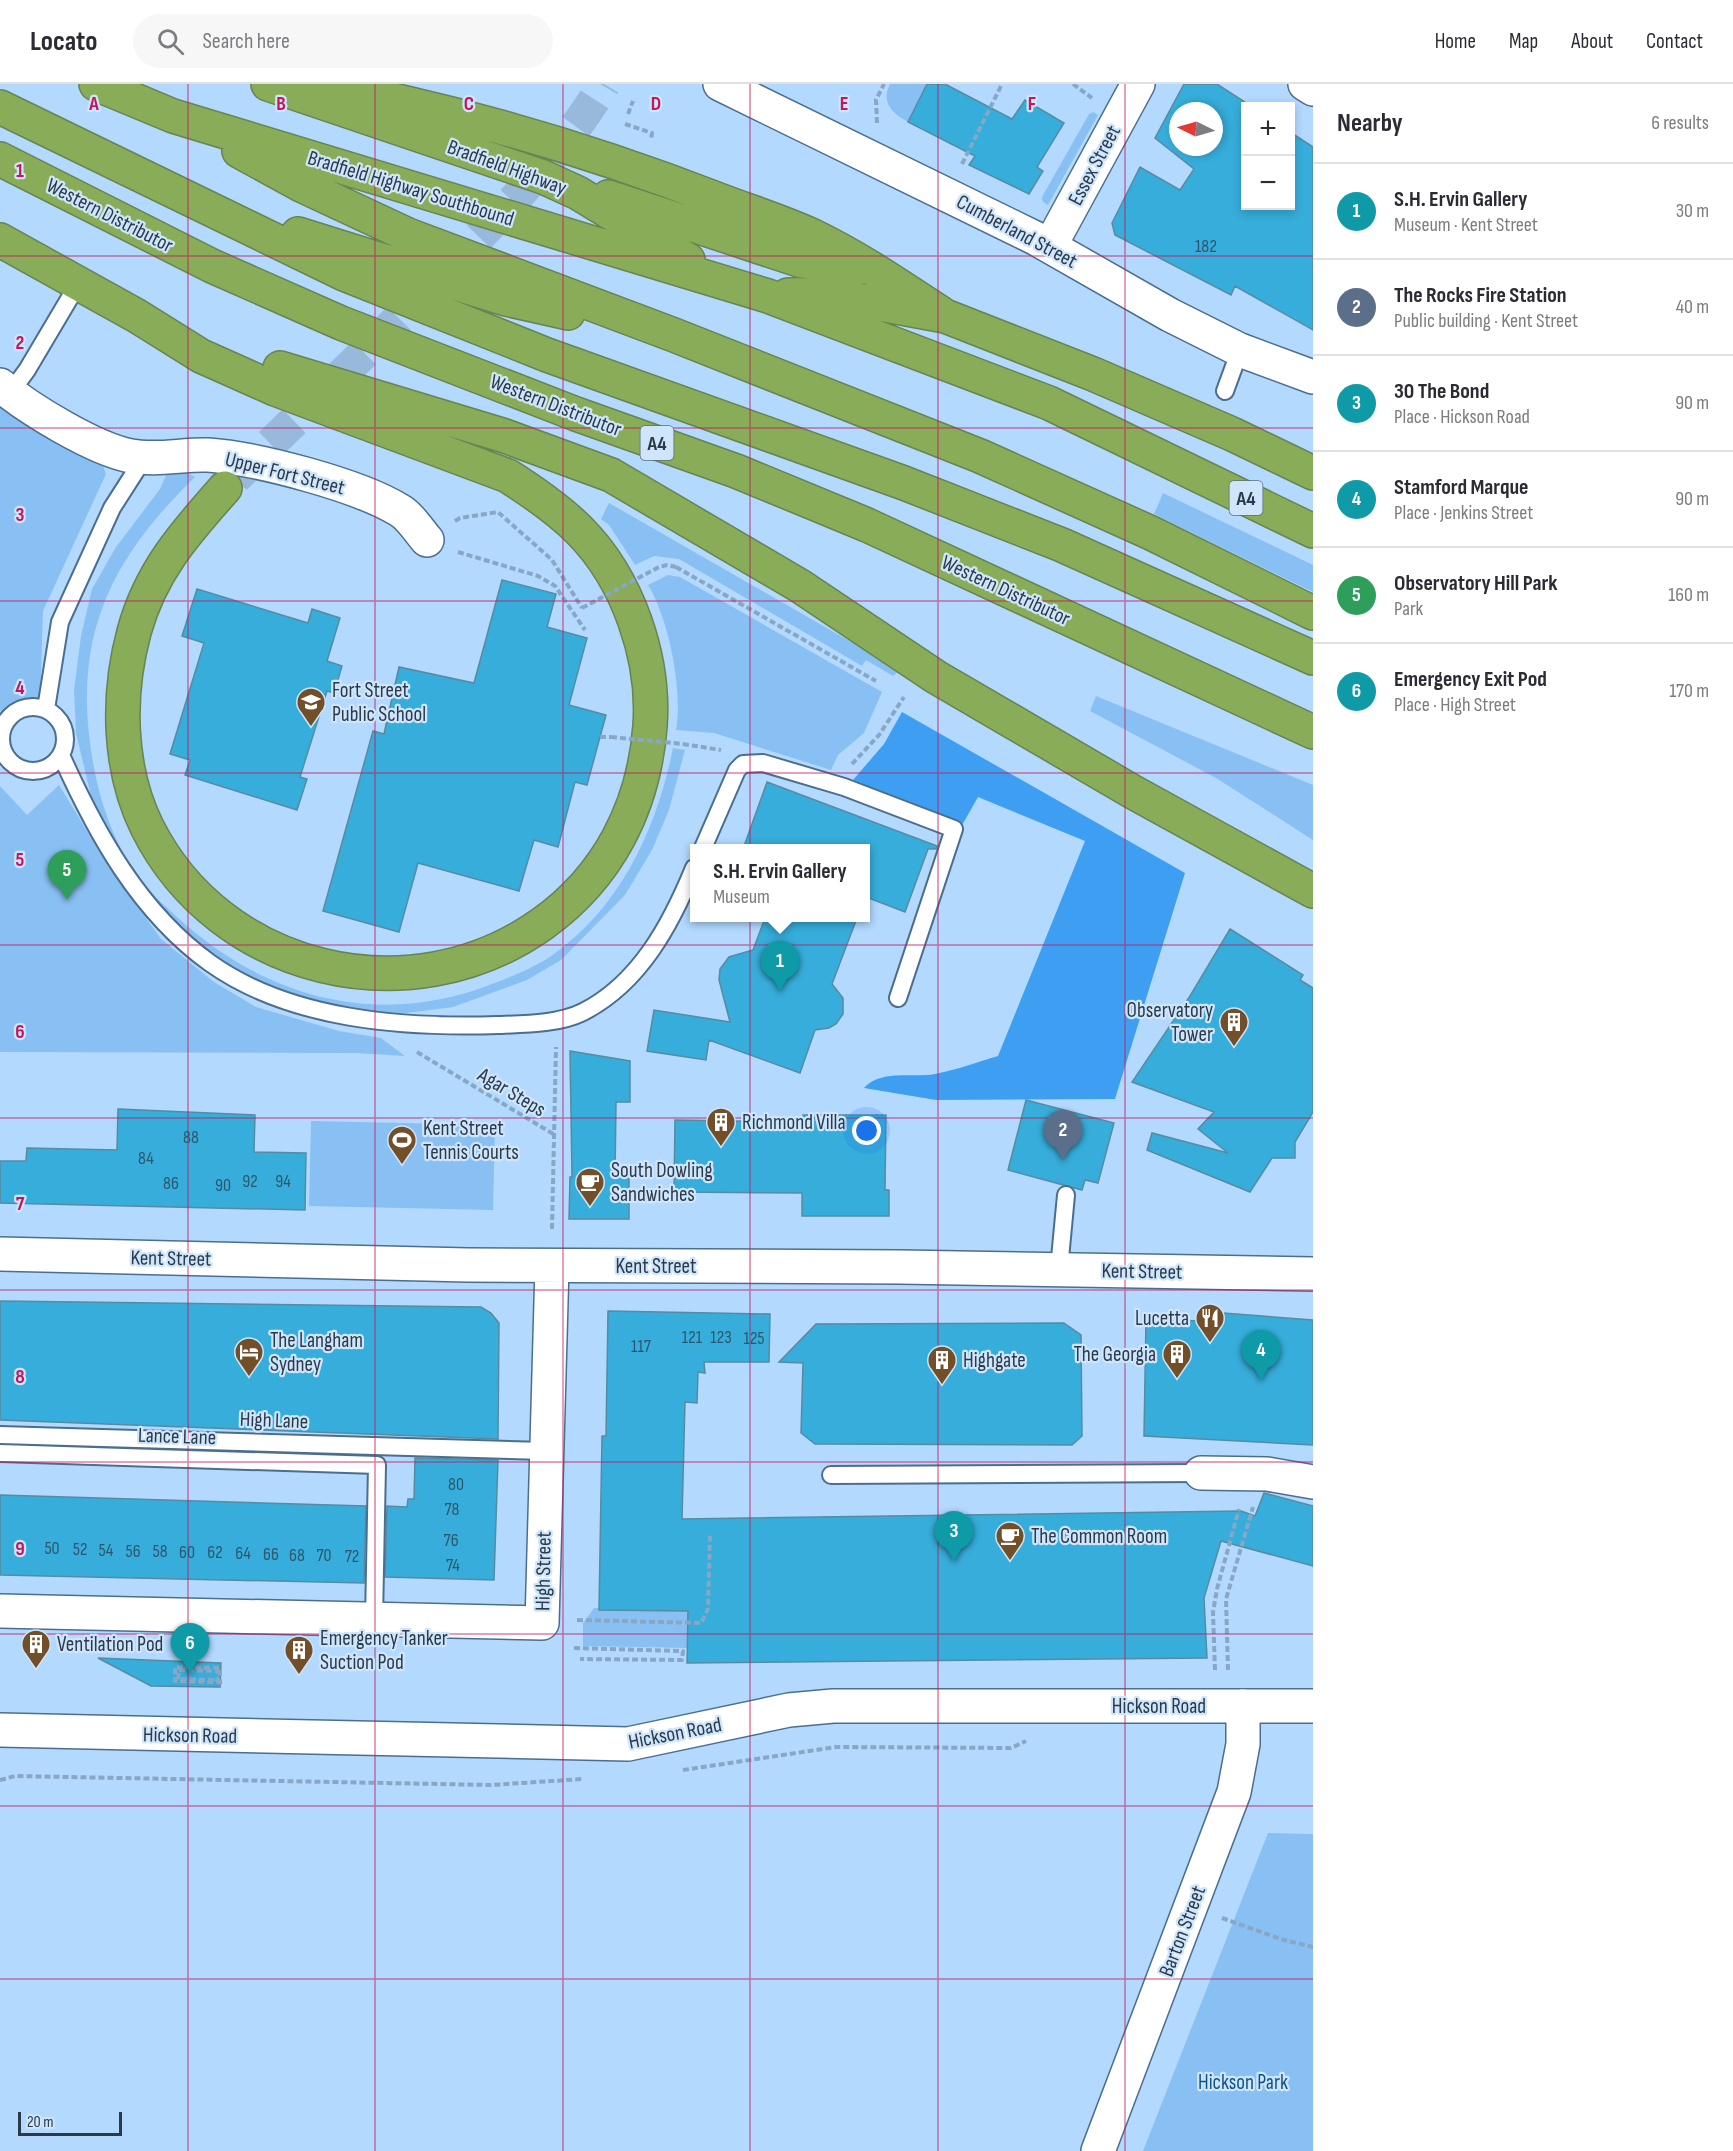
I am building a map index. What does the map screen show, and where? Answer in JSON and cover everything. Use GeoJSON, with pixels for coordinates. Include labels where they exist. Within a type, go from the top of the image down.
{"type":"FeatureCollection","features":[{"type":"Feature","properties":{"kind":"highway","name":"Bradfield Highway Southbound"},"geometry":{"type":"LineString","coordinates":[[96,84],[173,116],[729,284]]}},
{"type":"Feature","properties":{"kind":"highway","name":"Bradfield Highway"},"geometry":{"type":"LineString","coordinates":[[268,84],[543,177],[578,193],[729,284]]}},
{"type":"Feature","properties":{"kind":"highway"},"geometry":{"type":"LineString","coordinates":[[316,84],[433,108],[560,144],[674,182],[812,236],[876,270],[945,316]]}},
{"type":"Feature","properties":{"kind":"highway"},"geometry":{"type":"LineString","coordinates":[[0,107],[171,192],[382,290],[547,356],[904,483],[1030,532],[1236,621],[1313,658]]}},
{"type":"Feature","properties":{"kind":"highway"},"geometry":{"type":"LineString","coordinates":[[173,116],[301,185],[408,235],[674,335],[980,456],[1151,533],[1313,613]]}},
{"type":"Feature","properties":{"kind":"highway","name":"Western Distributor"},"geometry":{"type":"LineString","coordinates":[[0,159],[212,266],[341,323],[565,410],[736,471],[867,525],[1313,732]]}},
{"type":"Feature","properties":{"kind":"highway"},"geometry":{"type":"LineString","coordinates":[[543,177],[802,261],[876,270]]}},
{"type":"Feature","properties":{"kind":"highway"},"geometry":{"type":"LineString","coordinates":[[171,192],[506,299],[674,335]]}},
{"type":"Feature","properties":{"kind":"highway"},"geometry":{"type":"LineString","coordinates":[[0,240],[137,316],[201,356],[265,384],[508,476],[538,495],[580,531],[605,563],[625,599],[640,637],[648,681],[650,711],[647,761],[639,794],[606,860],[586,887],[560,911],[533,930],[484,957],[453,966],[418,972],[361,974],[288,957],[257,942],[208,907],[178,876],[147,828],[130,783],[123,725],[126,670],[134,631],[161,567],[188,528],[225,488]]}},
{"type":"Feature","properties":{"kind":"highway","name":"A4"},"geometry":{"type":"LineString","coordinates":[[729,284],[768,296],[1049,403],[1313,531]]}},
{"type":"Feature","properties":{"kind":"highway"},"geometry":{"type":"LineString","coordinates":[[768,296],[825,294],[945,316],[1093,374],[1232,434],[1313,473]]}},
{"type":"Feature","properties":{"kind":"highway"},"geometry":{"type":"LineString","coordinates":[[137,316],[292,373],[502,435],[612,475],[800,586],[940,659],[1313,866]]}},
{"type":"Feature","properties":{"kind":"highway"},"geometry":{"type":"LineString","coordinates":[[800,586],[936,677],[1133,792],[1313,891]]}},
{"type":"Feature","properties":{"kind":"street","name":"Cumberland Street"},"geometry":{"type":"LineString","coordinates":[[720,84],[1050,246],[1170,315],[1239,350],[1280,363],[1313,377]]}},
{"type":"Feature","properties":{"kind":"street","name":"Essex Street"},"geometry":{"type":"LineString","coordinates":[[1050,246],[1138,84]]}},
{"type":"Feature","properties":{"kind":"street"},"geometry":{"type":"LineString","coordinates":[[1305,84],[1313,89]]}},
{"type":"Feature","properties":{"kind":"street","name":"Upper Fort Street"},"geometry":{"type":"LineString","coordinates":[[5,389],[72,431],[128,456],[144,458],[205,455],[232,457],[351,489],[401,510],[427,540]]}},
{"type":"Feature","properties":{"kind":"street","name":"Kent Street"},"geometry":{"type":"LineString","coordinates":[[0,1254],[552,1266],[1059,1269],[1313,1274]]}},
{"type":"Feature","properties":{"kind":"street","name":"High Street"},"geometry":{"type":"LineString","coordinates":[[0,1611],[542,1623],[552,1266]]}},
{"type":"Feature","properties":{"kind":"street"},"geometry":{"type":"LineString","coordinates":[[1201,1473],[1267,1474],[1313,1482]]}},
{"type":"Feature","properties":{"kind":"street","name":"Hickson Road"},"geometry":{"type":"LineString","coordinates":[[0,1730],[628,1744],[789,1710],[833,1706],[1313,1706]]}},
{"type":"Feature","properties":{"kind":"street","name":"Barton Street"},"geometry":{"type":"LineString","coordinates":[[1098,2151],[1234,1792],[1241,1756],[1243,1707]]}},
{"type":"Feature","properties":{"kind":"lane"},"geometry":{"type":"LineString","coordinates":[[5,389],[27,370],[78,284]]}},
{"type":"Feature","properties":{"kind":"lane"},"geometry":{"type":"LineString","coordinates":[[1225,391],[1239,350]]}},
{"type":"Feature","properties":{"kind":"lane"},"geometry":{"type":"LineString","coordinates":[[46,709],[60,622],[112,508],[144,458]]}},
{"type":"Feature","properties":{"kind":"lane"},"geometry":{"type":"LineString","coordinates":[[35,706],[46,709],[62,724],[66,739],[61,755],[49,767],[39,771],[27,771],[8,759],[0,738],[9,717],[18,710],[35,706]]}},
{"type":"Feature","properties":{"kind":"lane"},"geometry":{"type":"LineString","coordinates":[[61,755],[87,812],[130,881],[151,908],[181,939],[210,962],[258,990],[317,1009],[426,1025],[513,1024],[556,1020],[581,1013],[605,998],[653,950],[671,921],[690,877]]}},
{"type":"Feature","properties":{"kind":"lane"},"geometry":{"type":"LineString","coordinates":[[705,844],[731,780],[743,764],[763,763],[844,787],[954,829],[897,998]]}},
{"type":"Feature","properties":{"kind":"lane"},"geometry":{"type":"LineString","coordinates":[[1059,1269],[1066,1195]]}},
{"type":"Feature","properties":{"kind":"lane","name":"High Lane"},"geometry":{"type":"LineString","coordinates":[[0,1435],[546,1451]]}},
{"type":"Feature","properties":{"kind":"lane","name":"Lance Lane"},"geometry":{"type":"LineString","coordinates":[[0,1453],[377,1464],[374,1620]]}},
{"type":"Feature","properties":{"kind":"lane"},"geometry":{"type":"LineString","coordinates":[[831,1475],[1201,1473]]}},
{"type":"Feature","properties":{"kind":"path"},"geometry":{"type":"LineString","coordinates":[[876,126],[879,120],[876,100],[884,84]]}},
{"type":"Feature","properties":{"kind":"path"},"geometry":{"type":"LineString","coordinates":[[1073,84],[1092,98]]}},
{"type":"Feature","properties":{"kind":"path"},"geometry":{"type":"LineString","coordinates":[[960,167],[999,85]]}},
{"type":"Feature","properties":{"kind":"path"},"geometry":{"type":"LineString","coordinates":[[628,114],[633,101]]}},
{"type":"Feature","properties":{"kind":"path"},"geometry":{"type":"LineString","coordinates":[[625,124],[652,133],[651,139]]}},
{"type":"Feature","properties":{"kind":"path"},"geometry":{"type":"LineString","coordinates":[[427,540],[460,518],[498,512],[552,560],[582,608],[659,567],[667,565],[676,567]]}},
{"type":"Feature","properties":{"kind":"path"},"geometry":{"type":"LineString","coordinates":[[427,540],[504,568],[538,576],[555,586],[585,630]]}},
{"type":"Feature","properties":{"kind":"path"},"geometry":{"type":"LineString","coordinates":[[844,787],[851,765],[879,735],[904,697]]}},
{"type":"Feature","properties":{"kind":"path"},"geometry":{"type":"LineString","coordinates":[[600,737],[683,744],[728,752],[743,764]]}},
{"type":"Feature","properties":{"kind":"path","name":"Agar Steps"},"geometry":{"type":"LineString","coordinates":[[377,1019],[396,1039],[555,1135],[552,1229]]}},
{"type":"Feature","properties":{"kind":"path"},"geometry":{"type":"LineString","coordinates":[[555,1135],[556,1047]]}},
{"type":"Feature","properties":{"kind":"path"},"geometry":{"type":"LineString","coordinates":[[1215,1670],[1214,1612],[1217,1589],[1239,1510]]}},
{"type":"Feature","properties":{"kind":"path"},"geometry":{"type":"LineString","coordinates":[[1228,1670],[1226,1599],[1250,1513]]}},
{"type":"Feature","properties":{"kind":"path"},"geometry":{"type":"LineString","coordinates":[[542,1623],[591,1619],[700,1623],[708,1609],[710,1533]]}},
{"type":"Feature","properties":{"kind":"path"},"geometry":{"type":"LineString","coordinates":[[574,1648],[682,1651],[682,1660],[580,1659]]}},
{"type":"Feature","properties":{"kind":"path"},"geometry":{"type":"LineString","coordinates":[[214,1680],[178,1679],[179,1670],[218,1671],[217,1682],[175,1682],[176,1667],[220,1668],[220,1688]]}},
{"type":"Feature","properties":{"kind":"path"},"geometry":{"type":"LineString","coordinates":[[672,1772],[836,1747],[1011,1748],[1032,1739]]}},
{"type":"Feature","properties":{"kind":"path"},"geometry":{"type":"LineString","coordinates":[[0,1780],[15,1776],[491,1785],[561,1783],[587,1779]]}},
{"type":"Feature","properties":{"kind":"path"},"geometry":{"type":"LineString","coordinates":[[1221,1918],[1284,1940],[1313,1947]]}},
{"type":"Feature","properties":{"kind":"green space"},"geometry":{"type":"Polygon","coordinates":[[[890,84],[927,84],[908,122],[892,111],[887,102],[887,90],[890,84]]]}},
{"type":"Feature","properties":{"kind":"green space"},"geometry":{"type":"Polygon","coordinates":[[[1093,112],[1098,115],[1048,205],[1043,202],[1042,197],[1089,114],[1093,112]]]}},
{"type":"Feature","properties":{"kind":"green space"},"geometry":{"type":"Polygon","coordinates":[[[0,401],[101,460],[106,474],[43,611],[40,703],[0,711],[0,401]]]}},
{"type":"Feature","properties":{"kind":"green space"},"geometry":{"type":"Polygon","coordinates":[[[182,471],[195,477],[144,533],[124,562],[97,624],[90,658],[87,694],[94,770],[109,822],[124,854],[139,878],[171,912],[219,950],[255,972],[292,988],[330,999],[370,1004],[410,1004],[451,997],[492,984],[540,963],[578,934],[599,912],[633,862],[646,835],[666,778],[673,748],[685,750],[669,810],[652,850],[625,895],[561,960],[527,980],[453,1007],[391,1015],[348,1011],[252,985],[160,921],[96,817],[76,733],[74,690],[81,636],[92,589],[116,547],[160,489],[167,473],[182,471]]]}},
{"type":"Feature","properties":{"kind":"green space"},"geometry":{"type":"Polygon","coordinates":[[[1163,493],[1313,565],[1313,592],[1154,514],[1163,493]]]}},
{"type":"Feature","properties":{"kind":"green space"},"geometry":{"type":"Polygon","coordinates":[[[609,503],[900,670],[893,676],[866,660],[862,666],[679,559],[654,556],[635,565],[609,525],[601,519],[609,503]]]}},
{"type":"Feature","properties":{"kind":"green space"},"geometry":{"type":"Polygon","coordinates":[[[668,575],[680,577],[882,692],[864,733],[838,755],[831,770],[714,733],[676,730],[678,696],[676,676],[668,636],[656,599],[648,585],[668,575]]]}},
{"type":"Feature","properties":{"kind":"green space"},"geometry":{"type":"Polygon","coordinates":[[[1096,696],[1313,785],[1313,840],[1216,778],[1090,711],[1096,696]]]}},
{"type":"Feature","properties":{"kind":"green space"},"geometry":{"type":"Polygon","coordinates":[[[59,785],[106,862],[161,939],[214,982],[256,1007],[339,1031],[381,1038],[405,1056],[356,1053],[0,1052],[0,786],[27,815],[59,785]]]}},
{"type":"Feature","properties":{"kind":"green space","name":"Kent Street Tennis Courts"},"geometry":{"type":"Polygon","coordinates":[[[311,1121],[495,1125],[493,1210],[309,1206],[311,1121]]]}},
{"type":"Feature","properties":{"kind":"green space"},"geometry":{"type":"Polygon","coordinates":[[[594,1608],[688,1611],[687,1648],[583,1646],[583,1623],[594,1608]]]}},
{"type":"Feature","properties":{"kind":"green space","name":"Hickson Park"},"geometry":{"type":"Polygon","coordinates":[[[1268,1833],[1313,1834],[1313,2151],[1143,2151],[1268,1833]]]}},
{"type":"Feature","properties":{"kind":"shaded area"},"geometry":{"type":"Polygon","coordinates":[[[902,712],[1185,873],[1115,1099],[936,1100],[864,1088],[879,1078],[935,1074],[998,1056],[1085,841],[978,797],[961,827],[853,780],[884,744],[902,712]]]}},
{"type":"Feature","properties":{"kind":"building"},"geometry":{"type":"Polygon","coordinates":[[[927,84],[945,84],[1012,119],[1025,100],[1064,123],[1037,167],[1043,171],[1029,194],[969,165],[975,156],[908,122],[927,84]]]}},
{"type":"Feature","properties":{"kind":"building"},"geometry":{"type":"Polygon","coordinates":[[[1184,84],[1217,84],[1245,102],[1241,102],[1241,210],[1295,210],[1295,135],[1313,147],[1313,330],[1235,286],[1231,295],[1115,235],[1112,223],[1140,167],[1180,190],[1194,169],[1178,156],[1223,156],[1223,102],[1174,102],[1184,84]]]}},
{"type":"Feature","properties":{"kind":"building"},"geometry":{"type":"Polygon","coordinates":[[[1169,112],[1169,149],[1155,138],[1169,112]]]}},
{"type":"Feature","properties":{"kind":"building"},"geometry":{"type":"Polygon","coordinates":[[[502,580],[556,594],[547,627],[587,638],[569,705],[606,715],[587,785],[575,782],[558,847],[534,840],[519,891],[418,863],[399,932],[323,911],[373,731],[384,734],[399,667],[474,683],[502,580]]]}},
{"type":"Feature","properties":{"kind":"building"},"geometry":{"type":"Polygon","coordinates":[[[197,589],[308,623],[312,609],[340,618],[327,661],[342,666],[334,693],[327,691],[300,777],[307,779],[297,810],[185,775],[190,760],[170,754],[204,643],[182,636],[197,589]]]}},
{"type":"Feature","properties":{"kind":"building"},"geometry":{"type":"Polygon","coordinates":[[[767,782],[937,846],[936,849],[928,849],[905,912],[870,899],[870,844],[745,844],[767,782]]]}},
{"type":"Feature","properties":{"kind":"building"},"geometry":{"type":"Polygon","coordinates":[[[764,922],[855,922],[832,984],[843,998],[843,1014],[836,1024],[829,1028],[815,1030],[800,1073],[709,1040],[706,1060],[647,1051],[654,1010],[730,1022],[719,980],[720,969],[729,957],[753,950],[764,922]]]}},
{"type":"Feature","properties":{"kind":"building","name":"Observatory Tower"},"geometry":{"type":"Polygon","coordinates":[[[1230,929],[1303,975],[1300,980],[1313,988],[1313,1112],[1295,1142],[1295,1158],[1272,1158],[1250,1192],[1147,1150],[1152,1133],[1228,1153],[1198,1129],[1214,1112],[1132,1082],[1190,996],[1230,929]]]}},
{"type":"Feature","properties":{"kind":"building"},"geometry":{"type":"Polygon","coordinates":[[[570,1051],[630,1061],[630,1102],[616,1102],[615,1177],[629,1177],[629,1219],[569,1219],[570,1177],[572,1177],[570,1051]]]}},
{"type":"Feature","properties":{"kind":"building"},"geometry":{"type":"Polygon","coordinates":[[[1026,1100],[1114,1123],[1098,1183],[1085,1180],[1082,1190],[1008,1170],[1026,1100]]]}},
{"type":"Feature","properties":{"kind":"building"},"geometry":{"type":"Polygon","coordinates":[[[118,1109],[255,1115],[254,1152],[306,1153],[305,1210],[0,1203],[0,1161],[26,1161],[27,1148],[117,1150],[118,1109]]]}},
{"type":"Feature","properties":{"kind":"building"},"geometry":{"type":"Polygon","coordinates":[[[803,1115],[886,1115],[885,1190],[889,1190],[889,1216],[802,1216],[802,1193],[674,1192],[675,1120],[804,1122],[803,1115]]]}},
{"type":"Feature","properties":{"kind":"building","name":"The Langham Sydney"},"geometry":{"type":"Polygon","coordinates":[[[0,1301],[481,1307],[491,1313],[499,1323],[498,1439],[0,1420],[0,1301]]]}},
{"type":"Feature","properties":{"kind":"building"},"geometry":{"type":"Polygon","coordinates":[[[608,1311],[770,1314],[769,1362],[704,1362],[705,1373],[698,1372],[697,1403],[685,1402],[682,1519],[1241,1511],[1255,1516],[1264,1493],[1313,1506],[1313,1566],[1221,1541],[1204,1598],[1207,1658],[687,1663],[688,1611],[599,1610],[602,1436],[606,1436],[608,1311]]]}},
{"type":"Feature","properties":{"kind":"building"},"geometry":{"type":"Polygon","coordinates":[[[1210,1312],[1313,1320],[1313,1445],[1144,1436],[1146,1320],[1210,1321],[1210,1312]]]}},
{"type":"Feature","properties":{"kind":"building","name":"Highgate"},"geometry":{"type":"Polygon","coordinates":[[[1064,1323],[1081,1335],[1082,1436],[1072,1445],[815,1444],[801,1433],[803,1363],[779,1362],[816,1324],[1064,1323]]]}},
{"type":"Feature","properties":{"kind":"building"},"geometry":{"type":"Polygon","coordinates":[[[415,1458],[498,1460],[494,1580],[385,1577],[387,1506],[407,1507],[408,1499],[414,1499],[415,1458]]]}},
{"type":"Feature","properties":{"kind":"building"},"geometry":{"type":"Polygon","coordinates":[[[0,1495],[366,1506],[364,1583],[0,1575],[0,1495]]]}},
{"type":"Feature","properties":{"kind":"building"},"geometry":{"type":"Polygon","coordinates":[[[98,1658],[221,1663],[220,1687],[151,1686],[98,1658]]]}},
{"type":"Feature","properties":{"kind":"tunnel"},"geometry":{"type":"LineString","coordinates":[[235,478],[380,337],[503,212],[557,151],[604,84]]}},
{"type":"Feature","properties":{"kind":"place","name":"Fort Street Public School"},"geometry":{"type":"Point","coordinates":[311,728]}},
{"type":"Feature","properties":{"kind":"place","name":"Observatory Hill Park"},"geometry":{"type":"Point","coordinates":[67,900]}},
{"type":"Feature","properties":{"kind":"place","name":"S.H. Ervin Gallery"},"geometry":{"type":"Point","coordinates":[780,991]}},
{"type":"Feature","properties":{"kind":"place","name":"Observatory Tower"},"geometry":{"type":"Point","coordinates":[1234,1048]}},
{"type":"Feature","properties":{"kind":"place","name":"Richmond Villa"},"geometry":{"type":"Point","coordinates":[721,1148]}},
{"type":"Feature","properties":{"kind":"place","name":"The Rocks Fire Station"},"geometry":{"type":"Point","coordinates":[1063,1160]}},
{"type":"Feature","properties":{"kind":"place","name":"Kent Street Tennis Courts"},"geometry":{"type":"Point","coordinates":[402,1166]}},
{"type":"Feature","properties":{"kind":"place","name":"South Dowling Sandwiches"},"geometry":{"type":"Point","coordinates":[590,1208]}},
{"type":"Feature","properties":{"kind":"place","name":"Lucetta"},"geometry":{"type":"Point","coordinates":[1210,1344]}},
{"type":"Feature","properties":{"kind":"place","name":"The Langham Sydney"},"geometry":{"type":"Point","coordinates":[249,1378]}},
{"type":"Feature","properties":{"kind":"place","name":"The Georgia"},"geometry":{"type":"Point","coordinates":[1177,1380]}},
{"type":"Feature","properties":{"kind":"place","name":"Stamford Marque"},"geometry":{"type":"Point","coordinates":[1261,1380]}},
{"type":"Feature","properties":{"kind":"place","name":"Highgate"},"geometry":{"type":"Point","coordinates":[942,1386]}},
{"type":"Feature","properties":{"kind":"place","name":"30 The Bond"},"geometry":{"type":"Point","coordinates":[954,1561]}},
{"type":"Feature","properties":{"kind":"place","name":"The Common Room"},"geometry":{"type":"Point","coordinates":[1010,1562]}},
{"type":"Feature","properties":{"kind":"place","name":"Ventilation Pod"},"geometry":{"type":"Point","coordinates":[36,1670]}},
{"type":"Feature","properties":{"kind":"place","name":"Emergency Exit Pod"},"geometry":{"type":"Point","coordinates":[190,1673]}},
{"type":"Feature","properties":{"kind":"place","name":"Emergency Tanker Suction Pod"},"geometry":{"type":"Point","coordinates":[299,1676]}}]}
